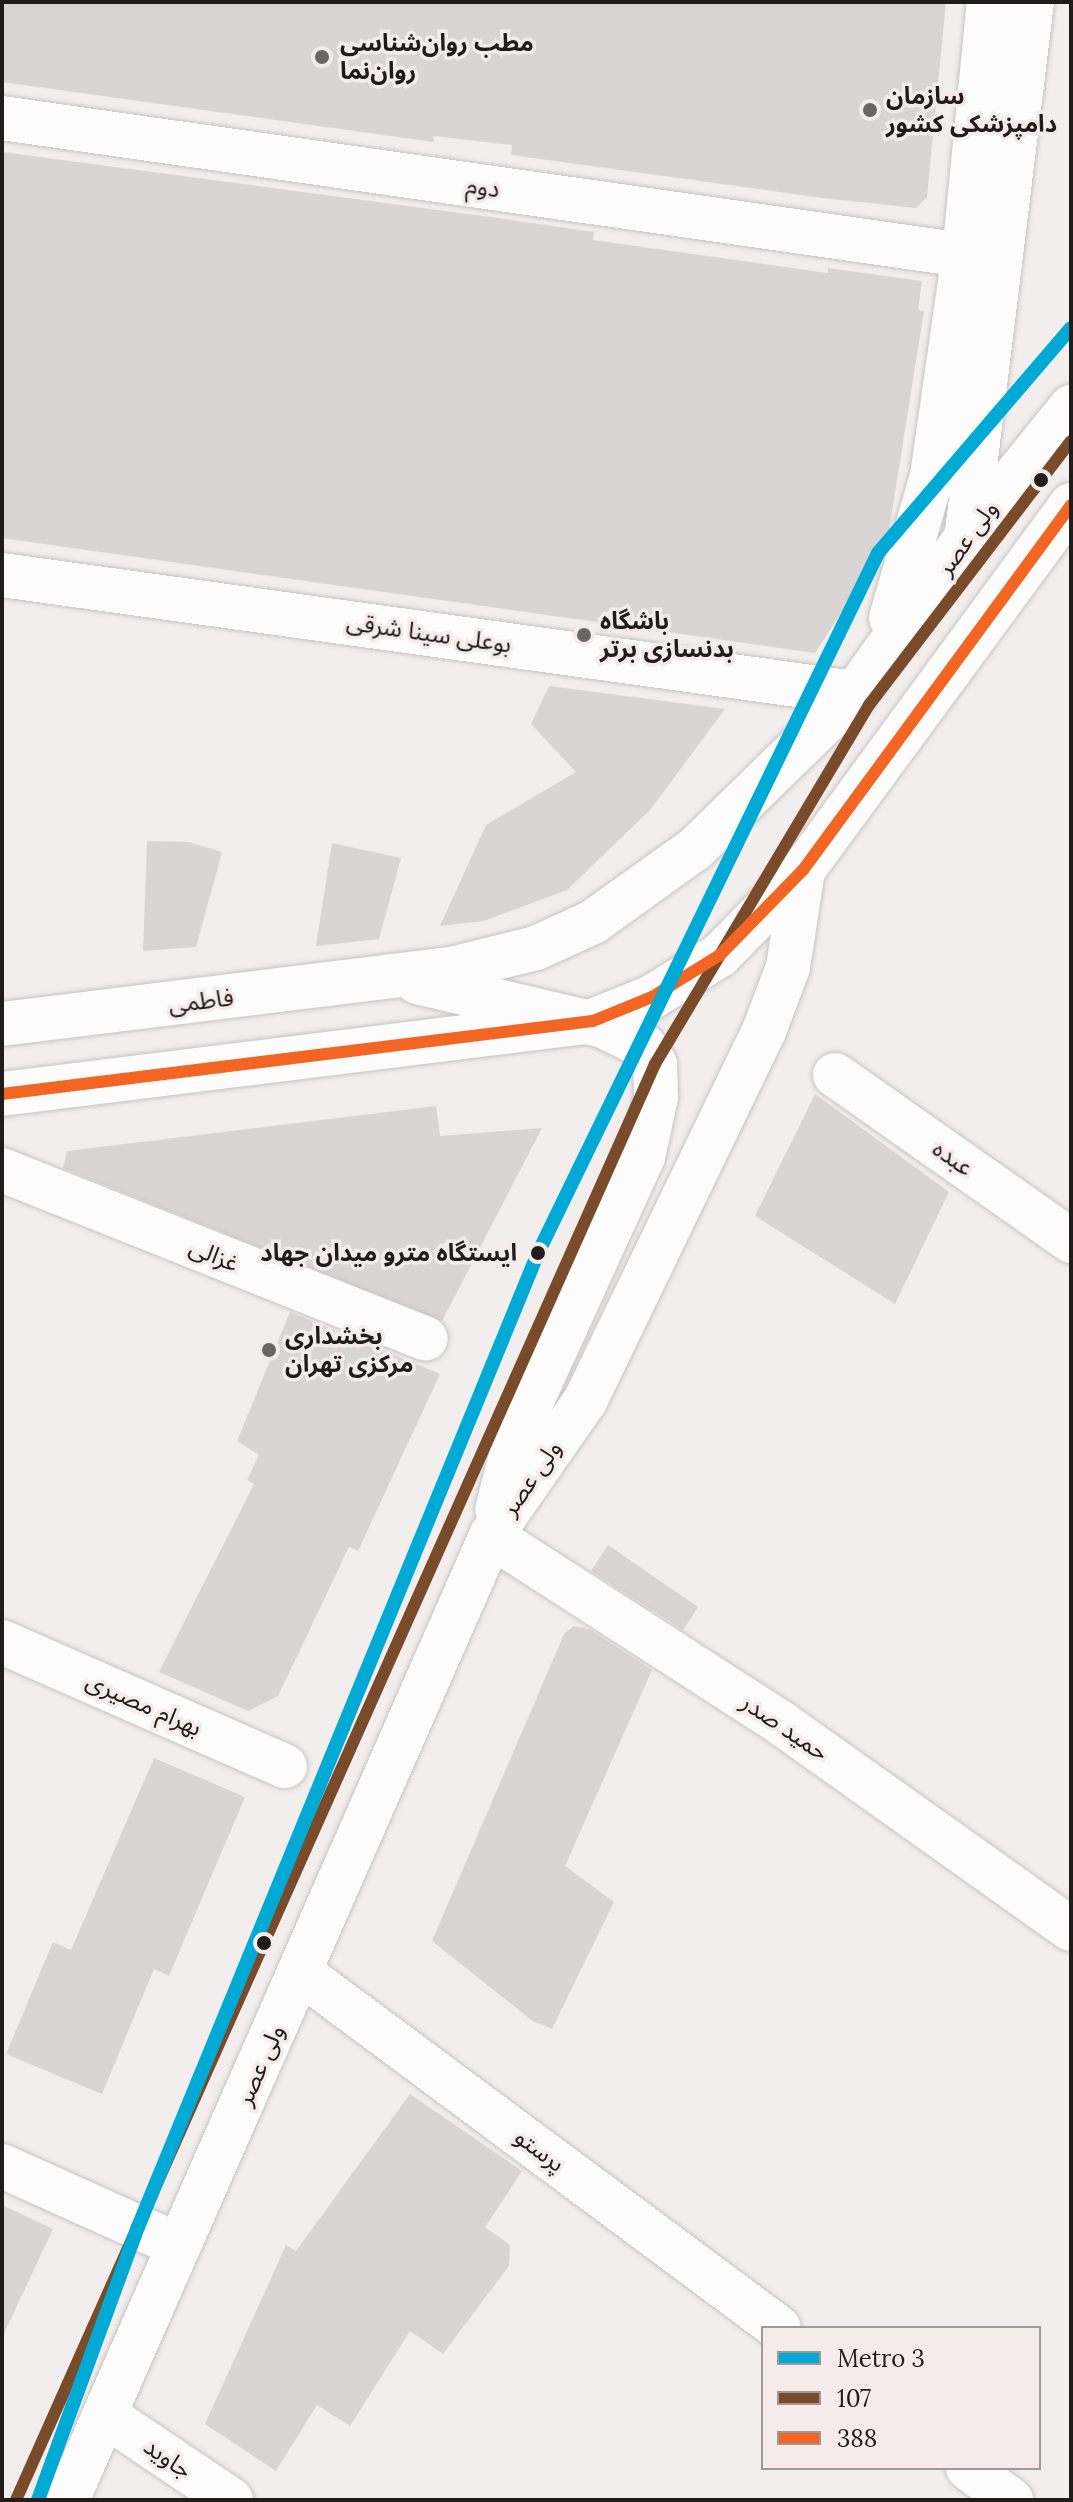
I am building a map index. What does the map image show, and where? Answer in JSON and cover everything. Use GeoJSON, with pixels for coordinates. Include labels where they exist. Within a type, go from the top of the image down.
{"type":"FeatureCollection","features":[{"type":"Feature","properties":{"kind":"main road"},"geometry":{"type":"LineString","coordinates":[[855,693],[898,605],[932,476],[964,255],[989,2]]}},
{"type":"Feature","properties":{"kind":"main road"},"geometry":{"type":"LineString","coordinates":[[998,598],[972,568],[967,536],[984,417],[1032,2]]}},
{"type":"Feature","properties":{"kind":"main road","name":"دوم"},"geometry":{"type":"LineString","coordinates":[[2,118],[964,255]]}},
{"type":"Feature","properties":{"kind":"main road"},"geometry":{"type":"LineString","coordinates":[[984,417],[1000,436],[1018,441],[1069,410]]}},
{"type":"Feature","properties":{"kind":"main road","name":"ولی عصر"},"geometry":{"type":"LineString","coordinates":[[399,978],[536,948],[617,906],[695,849],[855,693],[967,536],[1069,410]]}},
{"type":"Feature","properties":{"kind":"main road"},"geometry":{"type":"LineString","coordinates":[[2,1094],[591,1022],[652,997],[720,955],[803,870],[864,795],[998,598],[1071,505]]}},
{"type":"Feature","properties":{"kind":"main road","name":"بوعلی سینا شرقی"},"geometry":{"type":"LineString","coordinates":[[2,575],[855,693]]}},
{"type":"Feature","properties":{"kind":"main road","name":"ولی عصر"},"geometry":{"type":"LineString","coordinates":[[67,2500],[491,1536],[585,1401],[764,1031],[788,967],[803,870]]}},
{"type":"Feature","properties":{"kind":"main road"},"geometry":{"type":"LineString","coordinates":[[399,978],[591,1022],[629,1036],[655,1064],[652,1127],[516,1436],[491,1536]]}},
{"type":"Feature","properties":{"kind":"main road","name":"فاطمی"},"geometry":{"type":"LineString","coordinates":[[2,1024],[399,978]]}},
{"type":"Feature","properties":{"kind":"main road","name":"عبده"},"geometry":{"type":"LineString","coordinates":[[835,1075],[1071,1241]]}},
{"type":"Feature","properties":{"kind":"main road","name":"غزالی"},"geometry":{"type":"LineString","coordinates":[[2,1170],[426,1339]]}},
{"type":"Feature","properties":{"kind":"main road","name":"حمید صدر"},"geometry":{"type":"LineString","coordinates":[[491,1536],[781,1723],[1071,1929]]}},
{"type":"Feature","properties":{"kind":"main road","name":"بهرام مصیری"},"geometry":{"type":"LineString","coordinates":[[2,1642],[285,1766]]}},
{"type":"Feature","properties":{"kind":"main road","name":"پرستو"},"geometry":{"type":"LineString","coordinates":[[301,1973],[776,2326]]}},
{"type":"Feature","properties":{"kind":"main road"},"geometry":{"type":"LineString","coordinates":[[2,2166],[178,2245]]}},
{"type":"Feature","properties":{"kind":"main road","name":"جاوید"},"geometry":{"type":"LineString","coordinates":[[105,2415],[231,2500]]}},
{"type":"Feature","properties":{"kind":"main road"},"geometry":{"type":"LineString","coordinates":[[971,2470],[1011,2500]]}},
{"type":"Feature","properties":{"kind":"building"},"geometry":{"type":"Polygon","coordinates":[[[2,2],[946,2],[927,197],[916,208],[823,198],[511,155],[512,145],[433,136],[434,142],[2,82],[2,2]]]}},
{"type":"Feature","properties":{"kind":"building"},"geometry":{"type":"Polygon","coordinates":[[[2,152],[594,232],[593,240],[828,273],[828,268],[922,281],[918,310],[924,311],[887,543],[815,653],[2,538],[2,152]]]}},
{"type":"Feature","properties":{"kind":"building"},"geometry":{"type":"Polygon","coordinates":[[[549,686],[725,709],[650,810],[567,890],[484,921],[440,926],[486,825],[576,772],[531,724],[549,686]]]}},
{"type":"Feature","properties":{"kind":"building"},"geometry":{"type":"Polygon","coordinates":[[[147,841],[189,842],[222,852],[196,947],[143,951],[147,841]]]}},
{"type":"Feature","properties":{"kind":"building"},"geometry":{"type":"Polygon","coordinates":[[[332,843],[401,858],[379,939],[316,946],[332,843]]]}},
{"type":"Feature","properties":{"kind":"building"},"geometry":{"type":"Polygon","coordinates":[[[815,1094],[949,1192],[895,1304],[755,1216],[815,1094]]]}},
{"type":"Feature","properties":{"kind":"building"},"geometry":{"type":"Polygon","coordinates":[[[436,1106],[440,1136],[542,1128],[442,1321],[63,1168],[67,1151],[436,1106]]]}},
{"type":"Feature","properties":{"kind":"building"},"geometry":{"type":"Polygon","coordinates":[[[290,1312],[440,1374],[358,1551],[349,1547],[278,1696],[248,1711],[159,1672],[254,1484],[247,1480],[259,1455],[237,1441],[290,1312]]]}},
{"type":"Feature","properties":{"kind":"building"},"geometry":{"type":"Polygon","coordinates":[[[608,1545],[698,1607],[683,1630],[591,1571],[608,1545]]]}},
{"type":"Feature","properties":{"kind":"building"},"geometry":{"type":"Polygon","coordinates":[[[574,1626],[589,1629],[652,1670],[565,1866],[614,1902],[552,2029],[534,2022],[432,1941],[564,1634],[574,1626]]]}},
{"type":"Feature","properties":{"kind":"building"},"geometry":{"type":"Polygon","coordinates":[[[154,1758],[245,1797],[169,1976],[154,1969],[102,2094],[6,2054],[53,1942],[71,1950],[154,1758]]]}},
{"type":"Feature","properties":{"kind":"building"},"geometry":{"type":"Polygon","coordinates":[[[410,2094],[522,2171],[485,2227],[510,2245],[509,2266],[443,2354],[410,2331],[350,2426],[317,2405],[276,2471],[205,2424],[286,2245],[296,2251],[410,2094]]]}},
{"type":"Feature","properties":{"kind":"building"},"geometry":{"type":"Polygon","coordinates":[[[2,2205],[53,2229],[2,2338],[2,2205]]]}},
{"type":"Feature","properties":{"kind":"metro line","name":"3"},"geometry":{"type":"LineString","coordinates":[[38,2500],[138,2227],[538,1253],[878,553],[1071,328]]}},
{"type":"Feature","properties":{"kind":"transit line","name":"107"},"geometry":{"type":"LineString","coordinates":[[16,2500],[655,1064],[869,705],[1071,441]]}},
{"type":"Feature","properties":{"kind":"transit line","name":"388"},"geometry":{"type":"LineString","coordinates":[[2,1094],[593,1021],[652,997],[720,955],[803,870],[1071,505]]}},
{"type":"Feature","properties":{"kind":"place","name":"مطب روان‌شناسی روان‌نما"},"geometry":{"type":"Point","coordinates":[322,57]}},
{"type":"Feature","properties":{"kind":"place","name":"سازمان دامپزشکی کشور"},"geometry":{"type":"Point","coordinates":[870,110]}},
{"type":"Feature","properties":{"kind":"place","name":"باشگاه بدنسازی برتر"},"geometry":{"type":"Point","coordinates":[584,635]}},
{"type":"Feature","properties":{"kind":"place","name":"ایستگاه مترو میدان جهاد"},"geometry":{"type":"Point","coordinates":[538,1253]}},
{"type":"Feature","properties":{"kind":"place","name":"بخشداری مرکزی تهران"},"geometry":{"type":"Point","coordinates":[269,1350]}}]}
